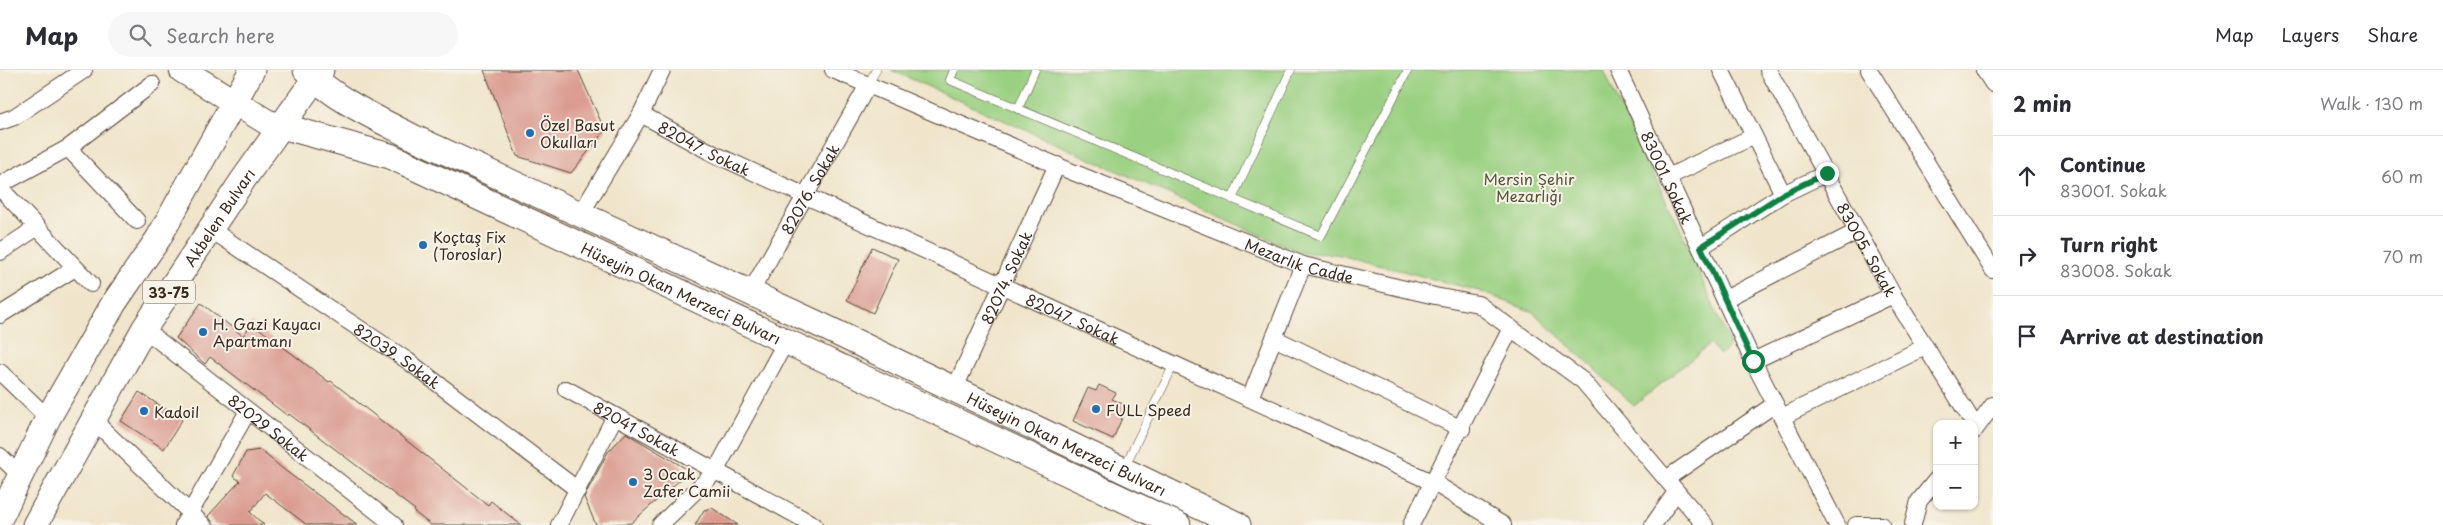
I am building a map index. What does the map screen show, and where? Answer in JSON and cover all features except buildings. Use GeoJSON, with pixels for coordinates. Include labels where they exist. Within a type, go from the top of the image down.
{"type":"FeatureCollection","features":[{"type":"Feature","properties":{"kind":"main road","name":"Hüseyin Okan Merzeci Bulvarı"},"geometry":{"type":"LineString","coordinates":[[182,70],[267,122],[284,125],[390,156],[1178,525]]}},
{"type":"Feature","properties":{"kind":"main road","name":"33-75"},"geometry":{"type":"LineString","coordinates":[[0,518],[48,418],[114,303],[148,230],[234,101],[252,70]]}},
{"type":"Feature","properties":{"kind":"main road","name":"Hüseyin Okan Merzeci Bulvarı"},"geometry":{"type":"LineString","coordinates":[[314,73],[368,114],[415,138],[750,293],[1238,525]]}},
{"type":"Feature","properties":{"kind":"main road","name":"Akbelen Bulvarı"},"geometry":{"type":"LineString","coordinates":[[35,525],[144,329],[210,229],[284,125],[314,73]]}},
{"type":"Feature","properties":{"kind":"street"},"geometry":{"type":"LineString","coordinates":[[0,122],[14,117],[84,70]]}},
{"type":"Feature","properties":{"kind":"street"},"geometry":{"type":"LineString","coordinates":[[580,214],[641,114],[662,70]]}},
{"type":"Feature","properties":{"kind":"street","name":"Mezarlık Cadde"},"geometry":{"type":"LineString","coordinates":[[833,70],[1057,165],[1303,265],[1435,296],[1478,304],[1583,381],[1705,525]]}},
{"type":"Feature","properties":{"kind":"street","name":"83001. Sokak"},"geometry":{"type":"LineString","coordinates":[[1618,70],[1753,361],[1837,525]]}},
{"type":"Feature","properties":{"kind":"street"},"geometry":{"type":"LineString","coordinates":[[1720,70],[1783,194]]}},
{"type":"Feature","properties":{"kind":"street","name":"83005. Sokak"},"geometry":{"type":"LineString","coordinates":[[1768,70],[1827,173],[1893,295],[1971,420]]}},
{"type":"Feature","properties":{"kind":"street"},"geometry":{"type":"LineString","coordinates":[[1869,70],[1993,270]]}},
{"type":"Feature","properties":{"kind":"street"},"geometry":{"type":"LineString","coordinates":[[1984,70],[1993,84]]}},
{"type":"Feature","properties":{"kind":"street"},"geometry":{"type":"LineString","coordinates":[[91,284],[36,228],[0,186],[68,148],[152,84]]}},
{"type":"Feature","properties":{"kind":"street","name":"82076. Sokak"},"geometry":{"type":"LineString","coordinates":[[750,293],[868,85]]}},
{"type":"Feature","properties":{"kind":"street","name":"82047. Sokak"},"geometry":{"type":"LineString","coordinates":[[641,114],[714,154],[806,194],[1002,287],[1434,483],[1503,525]]}},
{"type":"Feature","properties":{"kind":"street"},"geometry":{"type":"LineString","coordinates":[[1668,177],[1754,136]]}},
{"type":"Feature","properties":{"kind":"street"},"geometry":{"type":"LineString","coordinates":[[68,148],[148,230]]}},
{"type":"Feature","properties":{"kind":"street","name":"82074. Sokak"},"geometry":{"type":"LineString","coordinates":[[954,390],[1057,165]]}},
{"type":"Feature","properties":{"kind":"street"},"geometry":{"type":"LineString","coordinates":[[1701,247],[1783,194],[1827,173]]}},
{"type":"Feature","properties":{"kind":"street"},"geometry":{"type":"LineString","coordinates":[[0,252],[36,228]]}},
{"type":"Feature","properties":{"kind":"street","name":"82039. Sokak"},"geometry":{"type":"LineString","coordinates":[[210,229],[408,361],[578,490]]}},
{"type":"Feature","properties":{"kind":"street"},"geometry":{"type":"LineString","coordinates":[[1725,300],[1858,231]]}},
{"type":"Feature","properties":{"kind":"street"},"geometry":{"type":"LineString","coordinates":[[1250,398],[1303,265]]}},
{"type":"Feature","properties":{"kind":"street"},"geometry":{"type":"LineString","coordinates":[[0,315],[75,268]]}},
{"type":"Feature","properties":{"kind":"street"},"geometry":{"type":"LineString","coordinates":[[1753,361],[1893,295]]}},
{"type":"Feature","properties":{"kind":"street"},"geometry":{"type":"LineString","coordinates":[[1411,525],[1462,429],[1511,328]]}},
{"type":"Feature","properties":{"kind":"street","name":"82029 Sokak"},"geometry":{"type":"LineString","coordinates":[[144,329],[394,525]]}},
{"type":"Feature","properties":{"kind":"street"},"geometry":{"type":"LineString","coordinates":[[1274,338],[1462,429]]}},
{"type":"Feature","properties":{"kind":"street"},"geometry":{"type":"LineString","coordinates":[[660,525],[715,472],[785,342]]}},
{"type":"Feature","properties":{"kind":"street"},"geometry":{"type":"LineString","coordinates":[[1666,479],[1779,410],[1925,347]]}},
{"type":"Feature","properties":{"kind":"street"},"geometry":{"type":"LineString","coordinates":[[0,372],[48,418]]}},
{"type":"Feature","properties":{"kind":"street","name":"82041 Sokak"},"geometry":{"type":"LineString","coordinates":[[566,390],[814,525]]}},
{"type":"Feature","properties":{"kind":"street"},"geometry":{"type":"LineString","coordinates":[[1978,423],[1993,405]]}},
{"type":"Feature","properties":{"kind":"street"},"geometry":{"type":"LineString","coordinates":[[186,518],[248,411]]}},
{"type":"Feature","properties":{"kind":"street"},"geometry":{"type":"LineString","coordinates":[[559,525],[615,416]]}},
{"type":"Feature","properties":{"kind":"street"},"geometry":{"type":"LineString","coordinates":[[93,420],[186,518],[203,525]]}},
{"type":"Feature","properties":{"kind":"street"},"geometry":{"type":"LineString","coordinates":[[0,456],[20,475]]}},
{"type":"Feature","properties":{"kind":"street"},"geometry":{"type":"LineString","coordinates":[[1912,525],[1919,501],[1933,484]]}},
{"type":"Feature","properties":{"kind":"street"},"geometry":{"type":"LineString","coordinates":[[1653,525],[1674,495]]}},
{"type":"Feature","properties":{"kind":"street"},"geometry":{"type":"LineString","coordinates":[[1856,525],[1882,525]]}},
{"type":"Feature","properties":{"kind":"lane"},"geometry":{"type":"LineString","coordinates":[[868,85],[876,70]]}},
{"type":"Feature","properties":{"kind":"lane"},"geometry":{"type":"LineString","coordinates":[[954,70],[950,80],[1321,236],[1408,70]]}},
{"type":"Feature","properties":{"kind":"lane"},"geometry":{"type":"LineString","coordinates":[[1018,108],[1035,70]]}},
{"type":"Feature","properties":{"kind":"lane"},"geometry":{"type":"LineString","coordinates":[[1232,199],[1291,70]]}},
{"type":"Feature","properties":{"kind":"lane"},"geometry":{"type":"LineString","coordinates":[[1123,470],[1174,364]]}},
{"type":"Feature","properties":{"kind":"green space","name":"Mersin Şehir Mezarlığı"},"geometry":{"type":"Polygon","coordinates":[[[891,70],[1604,70],[1617,101],[1680,228],[1730,345],[1720,355],[1710,344],[1634,406],[1533,312],[1479,291],[1336,254],[1301,253],[891,70]]]}},
{"type":"Feature","properties":{"kind":"place","name":"Özel Basut Okulları"},"geometry":{"type":"Point","coordinates":[530,133]}},
{"type":"Feature","properties":{"kind":"place","name":"Koçtaş Fix (Toroslar)"},"geometry":{"type":"Point","coordinates":[423,245]}},
{"type":"Feature","properties":{"kind":"place","name":"H. Gazi Kayacı Apartmanı"},"geometry":{"type":"Point","coordinates":[203,332]}},
{"type":"Feature","properties":{"kind":"place","name":"FULL Speed"},"geometry":{"type":"Point","coordinates":[1096,409]}},
{"type":"Feature","properties":{"kind":"place","name":"Kadoil"},"geometry":{"type":"Point","coordinates":[144,411]}},
{"type":"Feature","properties":{"kind":"place","name":"3 Ocak Zafer Camii"},"geometry":{"type":"Point","coordinates":[633,482]}},
{"type":"Feature","properties":{"kind":"route"},"geometry":{"type":"LineString","coordinates":[[1753,361],[1701,247],[1783,194],[1827,173]]}}]}
